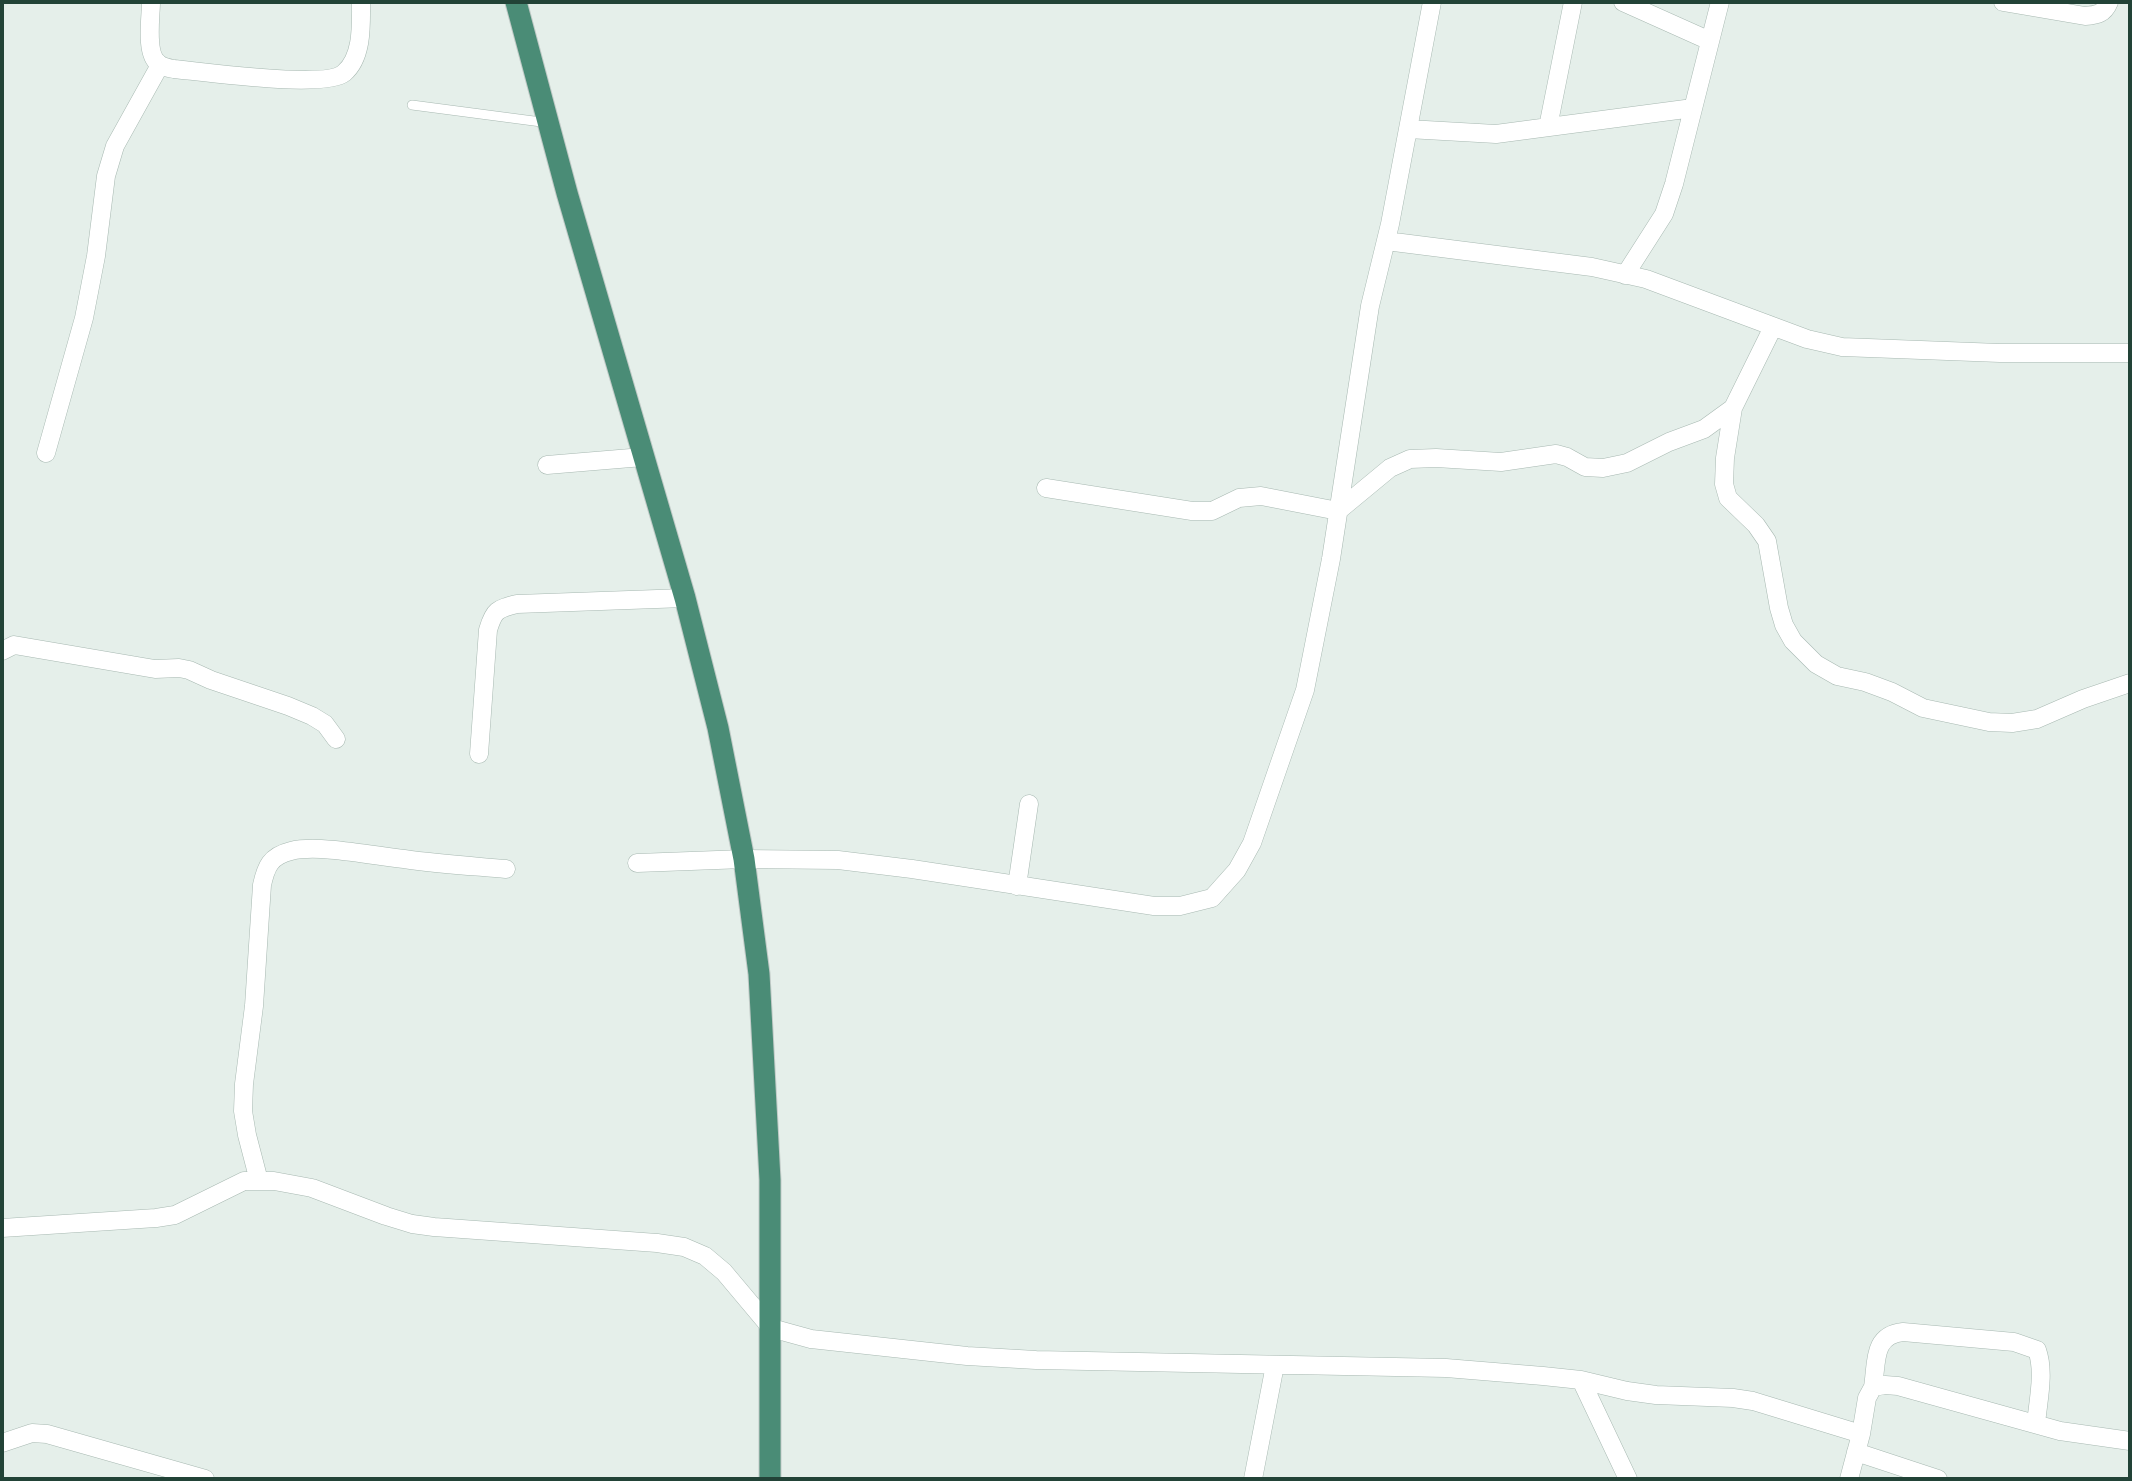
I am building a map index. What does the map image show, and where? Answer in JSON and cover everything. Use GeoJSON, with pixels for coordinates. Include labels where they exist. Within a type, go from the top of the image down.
{"type":"FeatureCollection","features":[{"type":"Feature","properties":{"kind":"highway"},"geometry":{"type":"LineString","coordinates":[[516,2],[567,193],[685,598],[721,741],[744,859],[757,947],[770,1180],[770,1479]]}},
{"type":"Feature","properties":{"kind":"street"},"geometry":{"type":"LineString","coordinates":[[151,2],[150,43],[152,57],[160,65],[174,69],[307,80],[337,78],[345,73],[356,55],[359,43],[361,2]]}},
{"type":"Feature","properties":{"kind":"street"},"geometry":{"type":"LineString","coordinates":[[637,863],[744,859],[838,860],[1154,906],[1180,906],[1212,898],[1237,870],[1252,843],[1305,690],[1331,559],[1370,306],[1386,241],[1432,2]]}},
{"type":"Feature","properties":{"kind":"street"},"geometry":{"type":"LineString","coordinates":[[1548,127],[1573,2]]}},
{"type":"Feature","properties":{"kind":"street"},"geometry":{"type":"LineString","coordinates":[[1623,2],[1710,41]]}},
{"type":"Feature","properties":{"kind":"street"},"geometry":{"type":"LineString","coordinates":[[1625,275],[1664,214],[1720,2]]}},
{"type":"Feature","properties":{"kind":"street"},"geometry":{"type":"LineString","coordinates":[[2003,2],[2085,16],[2099,15],[2109,2]]}},
{"type":"Feature","properties":{"kind":"street"},"geometry":{"type":"LineString","coordinates":[[46,453],[84,318],[96,256],[106,176],[115,146],[160,65]]}},
{"type":"Feature","properties":{"kind":"street"},"geometry":{"type":"LineString","coordinates":[[1408,129],[1496,134],[1693,108]]}},
{"type":"Feature","properties":{"kind":"street"},"geometry":{"type":"LineString","coordinates":[[1386,241],[1592,267],[1646,279],[1807,339],[1842,347],[2000,353],[2130,353]]}},
{"type":"Feature","properties":{"kind":"street"},"geometry":{"type":"LineString","coordinates":[[1773,327],[1734,408],[1725,458],[1724,484],[1728,498],[1756,525],[1767,541],[1784,625],[1793,641],[1816,664],[1836,676],[1874,685],[1923,708],[1989,722],[2012,723],[2037,719],[2130,683]]}},
{"type":"Feature","properties":{"kind":"street"},"geometry":{"type":"LineString","coordinates":[[1338,511],[1390,468],[1410,459],[1501,462],[1556,454],[1585,467],[1603,468],[1628,463],[1669,442],[1704,429],[1734,408]]}},
{"type":"Feature","properties":{"kind":"street"},"geometry":{"type":"LineString","coordinates":[[547,465],[643,457]]}},
{"type":"Feature","properties":{"kind":"street"},"geometry":{"type":"LineString","coordinates":[[1046,488],[1192,511],[1212,511],[1239,498],[1261,496],[1338,511]]}},
{"type":"Feature","properties":{"kind":"street"},"geometry":{"type":"LineString","coordinates":[[479,754],[488,630],[492,617],[499,608],[517,604],[685,598]]}},
{"type":"Feature","properties":{"kind":"street"},"geometry":{"type":"LineString","coordinates":[[2,651],[14,645],[155,669],[189,670],[312,716],[325,724],[337,739]]}},
{"type":"Feature","properties":{"kind":"street"},"geometry":{"type":"LineString","coordinates":[[1017,886],[1029,804]]}},
{"type":"Feature","properties":{"kind":"street"},"geometry":{"type":"LineString","coordinates":[[259,1181],[243,1111],[265,869],[274,858],[291,851],[307,850],[506,869]]}},
{"type":"Feature","properties":{"kind":"street"},"geometry":{"type":"LineString","coordinates":[[2,1228],[175,1215],[244,1181],[274,1181],[312,1188],[386,1216],[423,1225],[657,1242],[684,1247],[705,1256],[724,1272],[771,1328],[811,1339],[967,1356],[1036,1360],[1446,1368],[1581,1380],[1656,1395],[1753,1401],[1861,1434]]}},
{"type":"Feature","properties":{"kind":"street"},"geometry":{"type":"LineString","coordinates":[[1849,1479],[1867,1398],[1873,1387],[1880,1346],[1885,1337],[1893,1333],[2014,1342],[2037,1350],[2041,1368],[2036,1424]]}},
{"type":"Feature","properties":{"kind":"street"},"geometry":{"type":"LineString","coordinates":[[1253,1479],[1275,1365]]}},
{"type":"Feature","properties":{"kind":"street"},"geometry":{"type":"LineString","coordinates":[[1581,1380],[1628,1479]]}},
{"type":"Feature","properties":{"kind":"street"},"geometry":{"type":"LineString","coordinates":[[1873,1387],[1885,1384],[1898,1386],[2060,1431],[2130,1441]]}},
{"type":"Feature","properties":{"kind":"street"},"geometry":{"type":"LineString","coordinates":[[2,1443],[32,1433],[47,1434],[205,1479]]}},
{"type":"Feature","properties":{"kind":"street"},"geometry":{"type":"LineString","coordinates":[[1856,1452],[1938,1479]]}},
{"type":"Feature","properties":{"kind":"lane"},"geometry":{"type":"LineString","coordinates":[[412,105],[549,123]]}}]}
